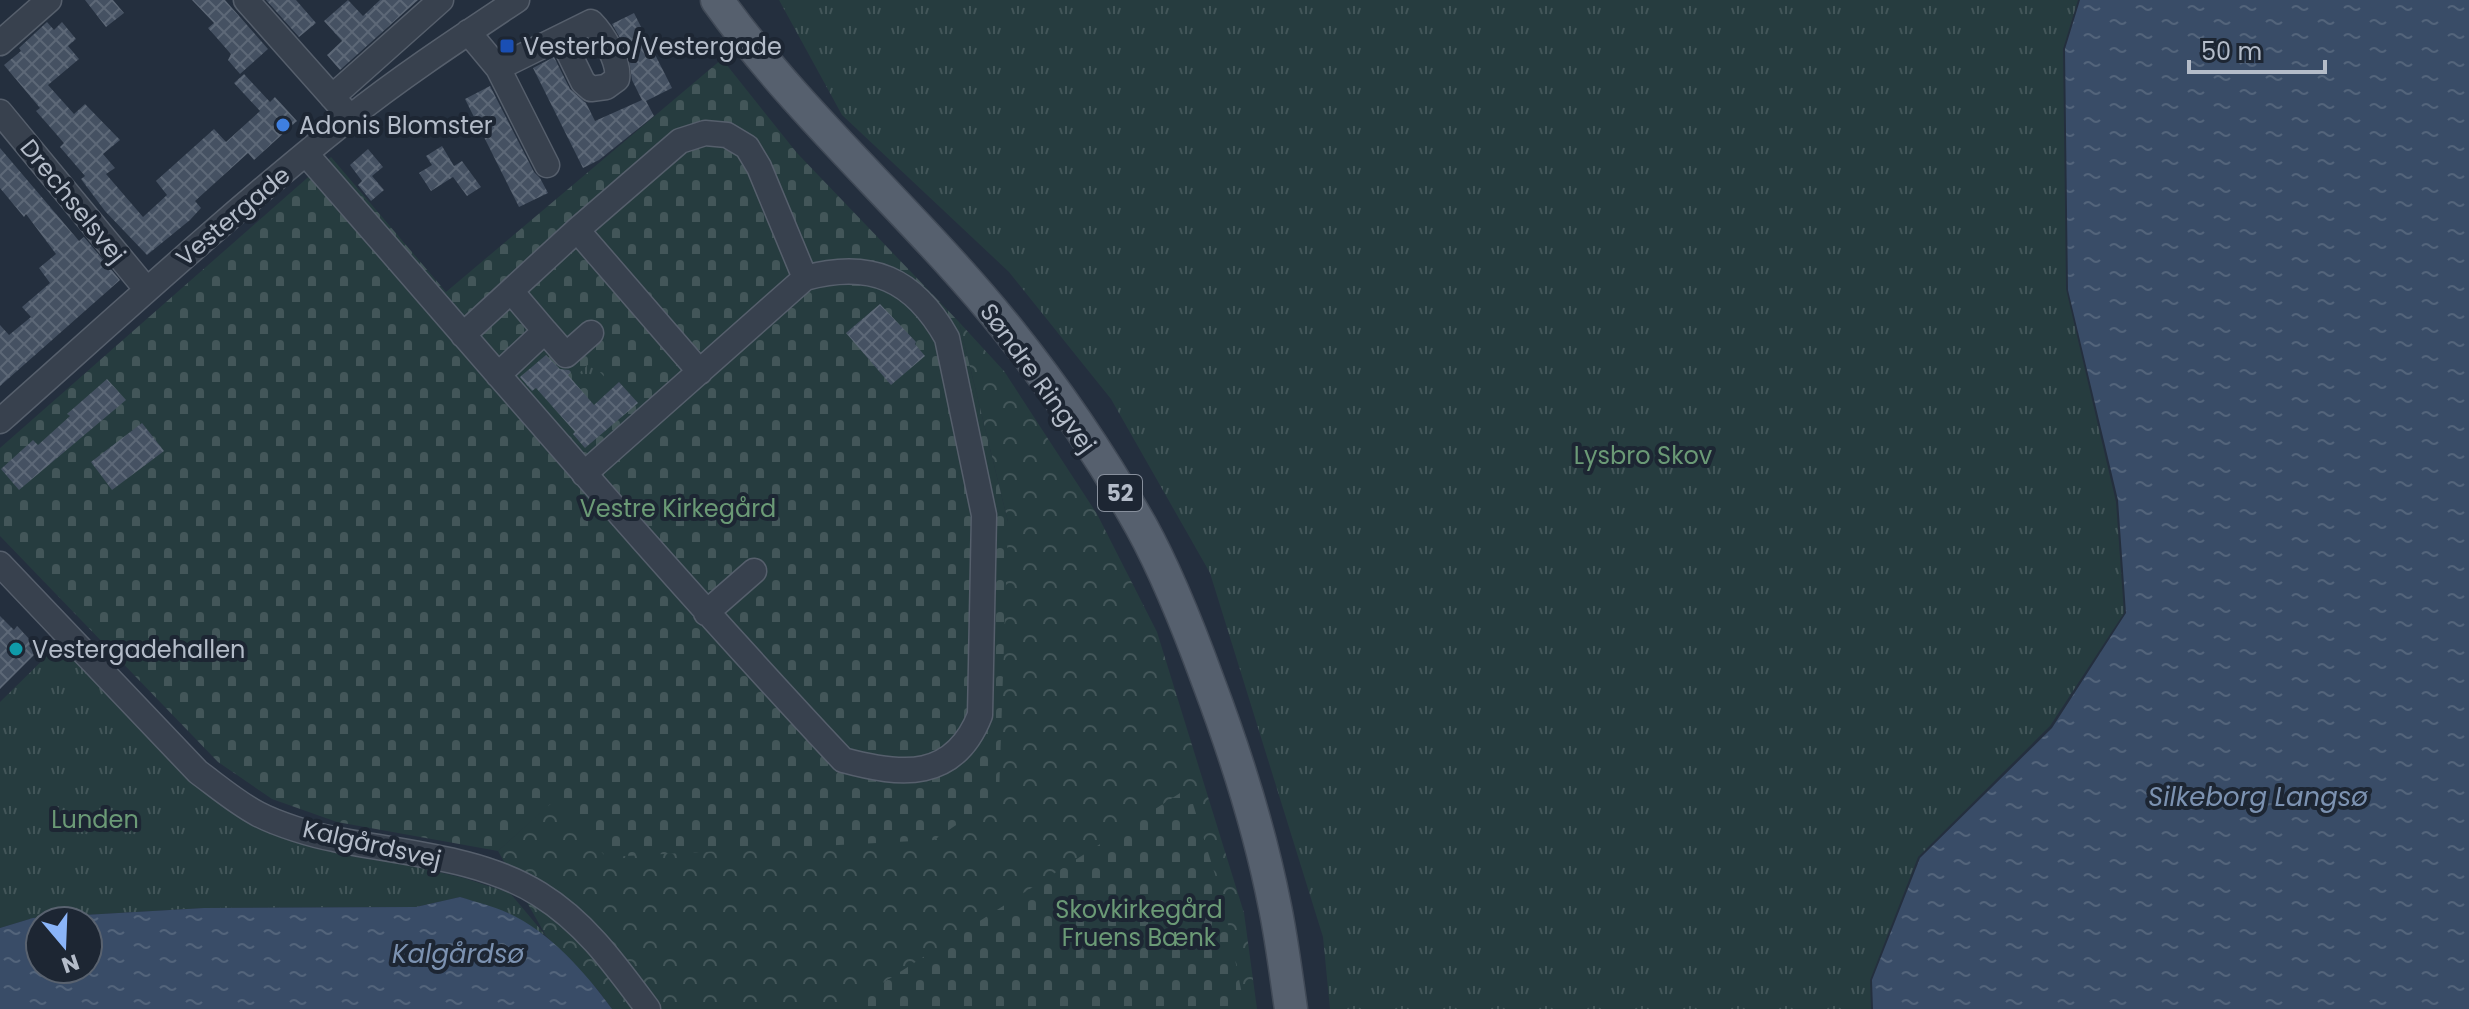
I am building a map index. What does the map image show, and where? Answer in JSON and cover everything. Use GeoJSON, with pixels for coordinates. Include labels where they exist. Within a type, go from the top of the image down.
{"type":"FeatureCollection","features":[{"type":"Feature","properties":{"kind":"main road","name":"Søndre Ringvej"},"geometry":{"type":"LineString","coordinates":[[717,0],[800,104],[923,232],[1009,332],[1074,420],[1141,527],[1187,625],[1241,776],[1275,907],[1291,1009]]}},
{"type":"Feature","properties":{"kind":"street"},"geometry":{"type":"LineString","coordinates":[[0,43],[49,0]]}},
{"type":"Feature","properties":{"kind":"street"},"geometry":{"type":"LineString","coordinates":[[246,0],[350,117]]}},
{"type":"Feature","properties":{"kind":"street"},"geometry":{"type":"LineString","coordinates":[[332,97],[441,0]]}},
{"type":"Feature","properties":{"kind":"street","name":"Vestergade"},"geometry":{"type":"LineString","coordinates":[[0,421],[147,290],[350,117],[517,0]]}},
{"type":"Feature","properties":{"kind":"street"},"geometry":{"type":"LineString","coordinates":[[468,32],[498,68],[547,165]]}},
{"type":"Feature","properties":{"kind":"street"},"geometry":{"type":"LineString","coordinates":[[498,68],[561,37]]}},
{"type":"Feature","properties":{"kind":"street","name":"Drechselsvej"},"geometry":{"type":"LineString","coordinates":[[0,112],[147,290]]}},
{"type":"Feature","properties":{"kind":"street"},"geometry":{"type":"LineString","coordinates":[[463,335],[680,141],[705,133],[727,135],[747,147],[759,167],[805,278]]}},
{"type":"Feature","properties":{"kind":"street"},"geometry":{"type":"LineString","coordinates":[[306,154],[584,474],[706,613],[843,760],[871,768],[905,771],[930,768],[949,760],[972,734],[980,715],[984,515],[947,338],[934,314],[914,293],[888,279],[855,270],[827,272],[805,278],[584,474]]}},
{"type":"Feature","properties":{"kind":"street"},"geometry":{"type":"LineString","coordinates":[[577,230],[700,372]]}},
{"type":"Feature","properties":{"kind":"street"},"geometry":{"type":"LineString","coordinates":[[511,291],[566,355],[591,333]]}},
{"type":"Feature","properties":{"kind":"street"},"geometry":{"type":"LineString","coordinates":[[498,375],[545,331]]}},
{"type":"Feature","properties":{"kind":"street","name":"Kalgårdsvej"},"geometry":{"type":"LineString","coordinates":[[0,564],[198,772],[228,794],[259,815],[332,839],[416,851],[511,879],[540,894],[591,937],[648,1009]]}},
{"type":"Feature","properties":{"kind":"street"},"geometry":{"type":"LineString","coordinates":[[706,613],[754,571]]}},
{"type":"Feature","properties":{"kind":"green space","name":"Lysbro Skov"},"geometry":{"type":"Polygon","coordinates":[[[779,0],[2078,0],[2063,49],[2066,289],[2116,502],[2124,613],[2050,726],[1918,857],[1870,980],[1871,1009],[1330,1009],[1323,937],[1210,573],[1111,399],[1009,272],[842,115],[779,0]]]}},
{"type":"Feature","properties":{"kind":"green space","name":"Vestre Kirkegård"},"geometry":{"type":"Polygon","coordinates":[[[722,59],[797,153],[959,322],[1008,522],[999,796],[934,840],[606,857],[555,800],[498,851],[337,822],[272,799],[218,762],[0,536],[0,448],[331,157],[446,292],[722,59]]]}},
{"type":"Feature","properties":{"kind":"green space"},"geometry":{"type":"Polygon","coordinates":[[[959,322],[1004,371],[1097,514],[1157,632],[1244,913],[1257,1009],[612,1009],[546,936],[498,851],[555,799],[1008,522],[959,322]]]}},
{"type":"Feature","properties":{"kind":"green space"},"geometry":{"type":"Polygon","coordinates":[[[591,362],[609,382],[593,396],[576,376],[591,362]]]}},
{"type":"Feature","properties":{"kind":"green space","name":"Lunden"},"geometry":{"type":"Polygon","coordinates":[[[59,644],[201,788],[286,837],[342,855],[404,864],[510,893],[546,936],[508,913],[460,897],[416,907],[204,908],[104,914],[104,905],[24,905],[24,921],[0,928],[0,702],[59,644]]]}},
{"type":"Feature","properties":{"kind":"green space","name":"Skovkirkegård Fruens Bænk"},"geometry":{"type":"Polygon","coordinates":[[[1188,788],[1223,900],[1245,1009],[842,1009],[1188,788]]]}},
{"type":"Feature","properties":{"kind":"water","name":"Silkeborg Langsø"},"geometry":{"type":"Polygon","coordinates":[[[2080,0],[2469,0],[2469,1009],[1873,1009],[1872,980],[1920,858],[2052,728],[2126,613],[2118,500],[2068,290],[2065,49],[2080,0]]]}},
{"type":"Feature","properties":{"kind":"water","name":"Kalgårdsø"},"geometry":{"type":"Polygon","coordinates":[[[460,897],[508,913],[538,931],[566,954],[612,1009],[0,1009],[0,928],[24,921],[24,985],[104,985],[104,914],[204,908],[416,907],[460,897]]]}},
{"type":"Feature","properties":{"kind":"building"},"geometry":{"type":"Polygon","coordinates":[[[85,0],[113,0],[124,13],[106,27],[85,0]]]}},
{"type":"Feature","properties":{"kind":"building"},"geometry":{"type":"Polygon","coordinates":[[[192,0],[225,0],[268,49],[240,74],[228,60],[231,54],[208,28],[214,23],[192,0]]]}},
{"type":"Feature","properties":{"kind":"building"},"geometry":{"type":"Polygon","coordinates":[[[266,0],[296,0],[316,23],[299,37],[266,0]]]}},
{"type":"Feature","properties":{"kind":"building"},"geometry":{"type":"Polygon","coordinates":[[[348,0],[363,16],[380,0],[418,0],[340,70],[327,55],[342,41],[324,21],[348,0]]]}},
{"type":"Feature","properties":{"kind":"building"},"geometry":{"type":"Polygon","coordinates":[[[634,13],[672,88],[646,101],[654,116],[599,160],[583,168],[533,68],[554,57],[570,89],[586,103],[595,121],[642,100],[632,80],[628,52],[612,24],[634,13]]]}},
{"type":"Feature","properties":{"kind":"building"},"geometry":{"type":"Polygon","coordinates":[[[47,22],[54,30],[62,22],[76,39],[68,46],[79,59],[48,85],[74,114],[85,104],[120,140],[103,154],[115,168],[106,174],[143,217],[167,195],[156,181],[214,129],[226,142],[260,111],[234,83],[244,74],[270,102],[275,97],[297,121],[254,160],[248,153],[195,201],[201,208],[190,220],[147,255],[105,211],[81,179],[85,176],[60,147],[64,143],[36,111],[40,108],[4,65],[47,22]]]}},
{"type":"Feature","properties":{"kind":"building"},"geometry":{"type":"Polygon","coordinates":[[[490,86],[548,193],[519,207],[465,99],[490,86]]]}},
{"type":"Feature","properties":{"kind":"building"},"geometry":{"type":"Polygon","coordinates":[[[442,146],[454,166],[462,161],[481,187],[467,196],[453,177],[431,191],[419,173],[432,165],[426,156],[442,146]]]}},
{"type":"Feature","properties":{"kind":"building"},"geometry":{"type":"Polygon","coordinates":[[[0,148],[79,241],[84,237],[120,280],[0,386],[0,325],[9,335],[31,317],[22,307],[50,283],[39,268],[56,254],[26,214],[24,217],[0,188],[0,148]]]}},
{"type":"Feature","properties":{"kind":"building"},"geometry":{"type":"Polygon","coordinates":[[[368,149],[383,167],[372,176],[384,190],[371,201],[358,185],[362,181],[350,165],[368,149]]]}},
{"type":"Feature","properties":{"kind":"building"},"geometry":{"type":"Polygon","coordinates":[[[880,304],[925,356],[891,385],[846,333],[880,304]]]}},
{"type":"Feature","properties":{"kind":"building"},"geometry":{"type":"Polygon","coordinates":[[[546,355],[560,369],[571,372],[568,375],[594,405],[619,382],[638,403],[585,448],[536,388],[532,391],[520,377],[546,355]]]}},
{"type":"Feature","properties":{"kind":"building"},"geometry":{"type":"Polygon","coordinates":[[[107,379],[126,400],[19,490],[1,469],[33,440],[38,445],[107,379]]]}},
{"type":"Feature","properties":{"kind":"building"},"geometry":{"type":"Polygon","coordinates":[[[142,423],[164,451],[112,490],[91,462],[142,423]]]}},
{"type":"Feature","properties":{"kind":"building","name":"Vestergadehallen"},"geometry":{"type":"Polygon","coordinates":[[[0,616],[14,630],[17,626],[32,642],[29,646],[36,653],[0,689],[0,616]]]}},
{"type":"Feature","properties":{"kind":"place","name":"Vesterbo/Vestergade"},"geometry":{"type":"Point","coordinates":[507,46]}},
{"type":"Feature","properties":{"kind":"place","name":"Adonis Blomster"},"geometry":{"type":"Point","coordinates":[283,125]}},
{"type":"Feature","properties":{"kind":"place","name":"Vestergadehallen"},"geometry":{"type":"Point","coordinates":[16,649]}}]}
